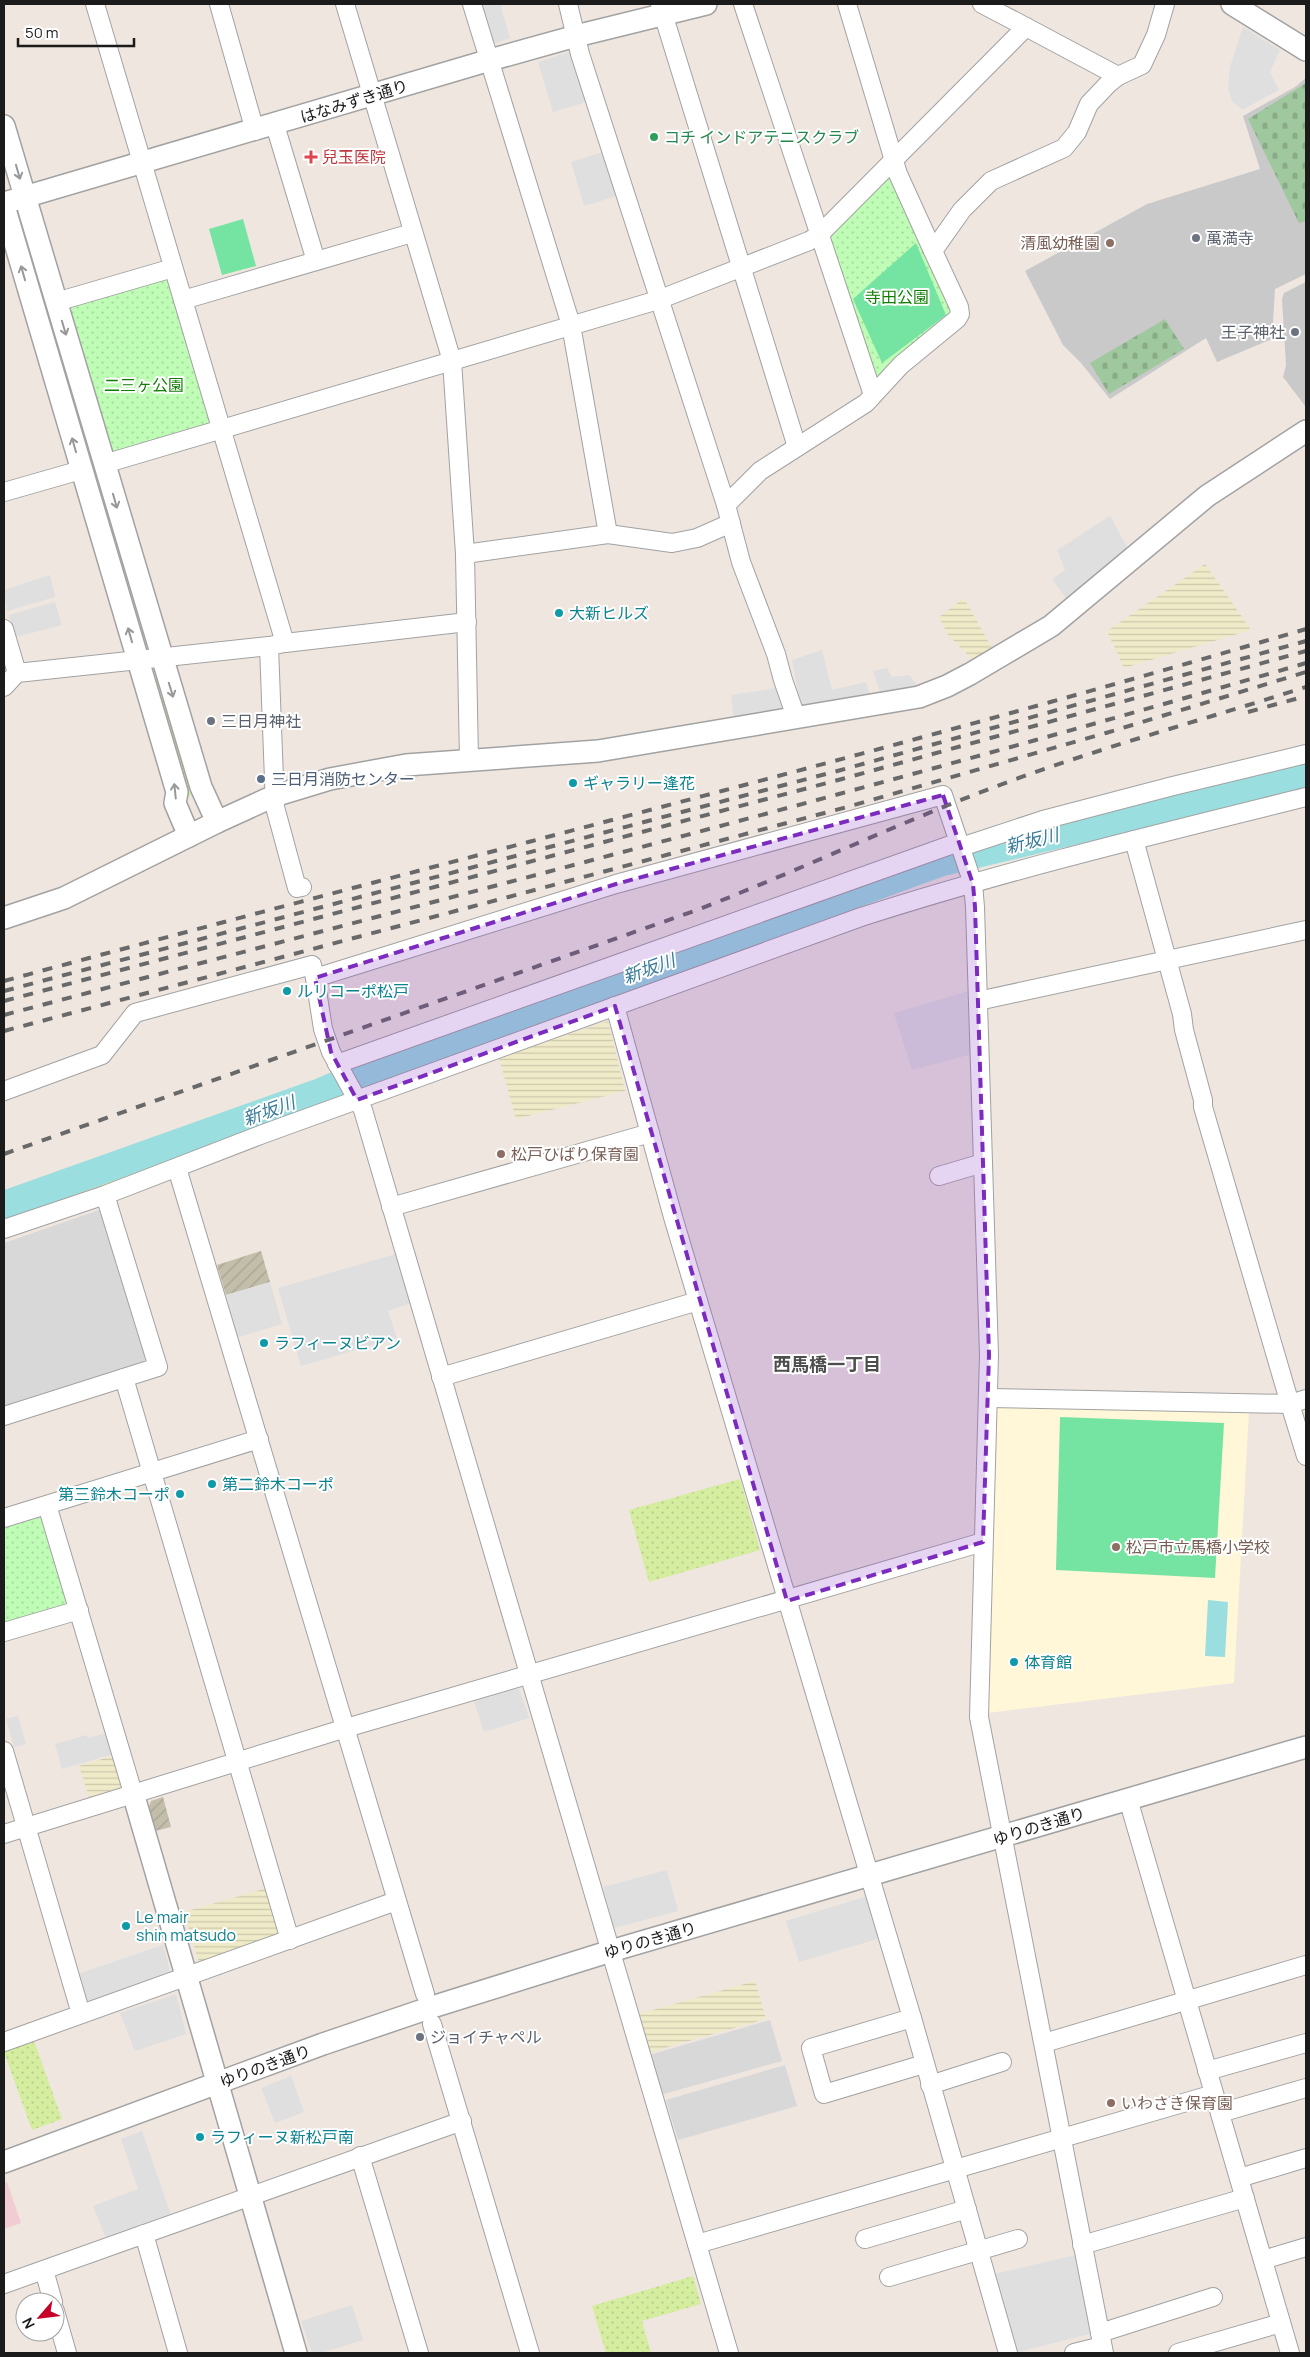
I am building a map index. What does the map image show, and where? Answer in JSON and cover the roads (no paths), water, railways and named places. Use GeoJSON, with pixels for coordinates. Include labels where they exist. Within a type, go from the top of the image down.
{"type":"FeatureCollection","features":[{"type":"Feature","properties":{"kind":"street"},"geometry":{"type":"LineString","coordinates":[[95,4],[220,430],[277,645],[275,807],[297,888],[302,887]]}},
{"type":"Feature","properties":{"kind":"street"},"geometry":{"type":"LineString","coordinates":[[219,4],[316,261]]}},
{"type":"Feature","properties":{"kind":"street"},"geometry":{"type":"LineString","coordinates":[[344,4],[452,361],[468,622],[469,760]]}},
{"type":"Feature","properties":{"kind":"street"},"geometry":{"type":"LineString","coordinates":[[472,4],[570,326],[608,534]]}},
{"type":"Feature","properties":{"kind":"street"},"geometry":{"type":"LineString","coordinates":[[568,4],[580,54],[658,300],[726,505],[741,562],[776,654],[796,717]]}},
{"type":"Feature","properties":{"kind":"street","name":"はなみずき通り"},"geometry":{"type":"LineString","coordinates":[[4,205],[25,197],[265,128],[661,9],[706,4]]}},
{"type":"Feature","properties":{"kind":"street"},"geometry":{"type":"LineString","coordinates":[[744,4],[873,395]]}},
{"type":"Feature","properties":{"kind":"street"},"geometry":{"type":"LineString","coordinates":[[726,505],[760,471],[866,404],[901,366],[960,314],[959,308],[898,174],[895,158],[847,4]]}},
{"type":"Feature","properties":{"kind":"street"},"geometry":{"type":"LineString","coordinates":[[982,4],[1118,76]]}},
{"type":"Feature","properties":{"kind":"street"},"geometry":{"type":"LineString","coordinates":[[933,251],[962,210],[991,181],[1064,148],[1077,132],[1089,104],[1118,76],[1142,65],[1156,35],[1165,4]]}},
{"type":"Feature","properties":{"kind":"street"},"geometry":{"type":"LineString","coordinates":[[1232,4],[1306,50]]}},
{"type":"Feature","properties":{"kind":"street"},"geometry":{"type":"LineString","coordinates":[[661,9],[797,447]]}},
{"type":"Feature","properties":{"kind":"street"},"geometry":{"type":"LineString","coordinates":[[104,464],[658,300],[809,241],[820,234],[1026,27]]}},
{"type":"Feature","properties":{"kind":"street"},"geometry":{"type":"LineString","coordinates":[[4,126],[161,657],[201,787],[217,822]]}},
{"type":"Feature","properties":{"kind":"street"},"geometry":{"type":"LineString","coordinates":[[4,205],[177,792],[175,803],[189,836]]}},
{"type":"Feature","properties":{"kind":"street"},"geometry":{"type":"LineString","coordinates":[[182,300],[412,233]]}},
{"type":"Feature","properties":{"kind":"street"},"geometry":{"type":"LineString","coordinates":[[56,302],[173,268]]}},
{"type":"Feature","properties":{"kind":"street"},"geometry":{"type":"LineString","coordinates":[[4,918],[64,898],[217,822],[274,796],[330,779],[406,765],[598,751],[919,698],[970,674],[1051,626],[1207,496],[1306,431]]}},
{"type":"Feature","properties":{"kind":"street"},"geometry":{"type":"LineString","coordinates":[[4,492],[81,470]]}},
{"type":"Feature","properties":{"kind":"street"},"geometry":{"type":"LineString","coordinates":[[465,554],[608,534],[672,543],[696,538],[731,523]]}},
{"type":"Feature","properties":{"kind":"street"},"geometry":{"type":"LineString","coordinates":[[4,687],[17,673],[468,622]]}},
{"type":"Feature","properties":{"kind":"street"},"geometry":{"type":"LineString","coordinates":[[4,629],[17,673]]}},
{"type":"Feature","properties":{"kind":"street"},"geometry":{"type":"LineString","coordinates":[[337,1064],[960,844],[1173,786],[1306,754]]}},
{"type":"Feature","properties":{"kind":"street"},"geometry":{"type":"LineString","coordinates":[[315,978],[616,884],[943,795],[972,880],[978,1001],[989,1355],[978,1707],[1102,2344]]}},
{"type":"Feature","properties":{"kind":"street"},"geometry":{"type":"LineString","coordinates":[[4,1229],[105,1195],[357,1100],[822,931],[972,880],[1306,797]]}},
{"type":"Feature","properties":{"kind":"street"},"geometry":{"type":"LineString","coordinates":[[1134,840],[1203,1100],[1203,1107],[1298,1401],[1306,1456]]}},
{"type":"Feature","properties":{"kind":"street"},"geometry":{"type":"LineString","coordinates":[[978,1001],[1167,961],[1305,935]]}},
{"type":"Feature","properties":{"kind":"street"},"geometry":{"type":"LineString","coordinates":[[4,1091],[102,1055],[135,1013],[312,965],[324,1029],[337,1064],[362,1110],[392,1207],[729,2353]]}},
{"type":"Feature","properties":{"kind":"street"},"geometry":{"type":"LineString","coordinates":[[615,1006],[698,1301],[912,2018],[1008,2353]]}},
{"type":"Feature","properties":{"kind":"street"},"geometry":{"type":"LineString","coordinates":[[392,1207],[650,1133]]}},
{"type":"Feature","properties":{"kind":"street"},"geometry":{"type":"LineString","coordinates":[[939,1176],[983,1163]]}},
{"type":"Feature","properties":{"kind":"street"},"geometry":{"type":"LineString","coordinates":[[177,1168],[425,1994]]}},
{"type":"Feature","properties":{"kind":"street"},"geometry":{"type":"LineString","coordinates":[[4,1416],[158,1367],[105,1195]]}},
{"type":"Feature","properties":{"kind":"street"},"geometry":{"type":"LineString","coordinates":[[441,1377],[698,1301]]}},
{"type":"Feature","properties":{"kind":"street"},"geometry":{"type":"LineString","coordinates":[[124,1378],[290,1940]]}},
{"type":"Feature","properties":{"kind":"street"},"geometry":{"type":"LineString","coordinates":[[988,1398],[1298,1401]]}},
{"type":"Feature","properties":{"kind":"street"},"geometry":{"type":"LineString","coordinates":[[4,1518],[259,1439]]}},
{"type":"Feature","properties":{"kind":"street"},"geometry":{"type":"LineString","coordinates":[[48,1505],[296,2353]]}},
{"type":"Feature","properties":{"kind":"street"},"geometry":{"type":"LineString","coordinates":[[4,1834],[346,1728],[531,1676],[984,1542]]}},
{"type":"Feature","properties":{"kind":"street"},"geometry":{"type":"LineString","coordinates":[[4,1632],[79,1610]]}},
{"type":"Feature","properties":{"kind":"street","name":"ゆりのき通り"},"geometry":{"type":"LineString","coordinates":[[4,2162],[429,2008],[611,1951],[870,1877],[1306,1747]]}},
{"type":"Feature","properties":{"kind":"street"},"geometry":{"type":"LineString","coordinates":[[4,1751],[81,2014]]}},
{"type":"Feature","properties":{"kind":"street"},"geometry":{"type":"LineString","coordinates":[[1128,1799],[1290,2353]]}},
{"type":"Feature","properties":{"kind":"street"},"geometry":{"type":"LineString","coordinates":[[4,2042],[396,1901]]}},
{"type":"Feature","properties":{"kind":"street"},"geometry":{"type":"LineString","coordinates":[[1044,2043],[1306,1965]]}},
{"type":"Feature","properties":{"kind":"street"},"geometry":{"type":"LineString","coordinates":[[912,2018],[810,2048],[824,2094],[924,2064]]}},
{"type":"Feature","properties":{"kind":"street"},"geometry":{"type":"LineString","coordinates":[[432,2024],[530,2353]]}},
{"type":"Feature","properties":{"kind":"street"},"geometry":{"type":"LineString","coordinates":[[1208,2071],[1306,2043]]}},
{"type":"Feature","properties":{"kind":"street"},"geometry":{"type":"LineString","coordinates":[[930,2085],[1002,2062]]}},
{"type":"Feature","properties":{"kind":"street"},"geometry":{"type":"LineString","coordinates":[[1220,2113],[1306,2088]]}},
{"type":"Feature","properties":{"kind":"street"},"geometry":{"type":"LineString","coordinates":[[697,2244],[1214,2094]]}},
{"type":"Feature","properties":{"kind":"street"},"geometry":{"type":"LineString","coordinates":[[4,2284],[462,2121]]}},
{"type":"Feature","properties":{"kind":"street"},"geometry":{"type":"LineString","coordinates":[[360,2156],[419,2353]]}},
{"type":"Feature","properties":{"kind":"street"},"geometry":{"type":"LineString","coordinates":[[1239,2178],[1306,2158]]}},
{"type":"Feature","properties":{"kind":"street"},"geometry":{"type":"LineString","coordinates":[[1082,2245],[1245,2198]]}},
{"type":"Feature","properties":{"kind":"street"},"geometry":{"type":"LineString","coordinates":[[865,2239],[967,2209]]}},
{"type":"Feature","properties":{"kind":"street"},"geometry":{"type":"LineString","coordinates":[[144,2234],[178,2353]]}},
{"type":"Feature","properties":{"kind":"street"},"geometry":{"type":"LineString","coordinates":[[889,2278],[1018,2239]]}},
{"type":"Feature","properties":{"kind":"street"},"geometry":{"type":"LineString","coordinates":[[1263,2260],[1306,2247]]}},
{"type":"Feature","properties":{"kind":"street"},"geometry":{"type":"LineString","coordinates":[[44,2270],[50,2292]]}},
{"type":"Feature","properties":{"kind":"street"},"geometry":{"type":"LineString","coordinates":[[1074,2353],[1102,2344],[1213,2297]]}},
{"type":"Feature","properties":{"kind":"street"},"geometry":{"type":"LineString","coordinates":[[1178,2353],[1281,2323]]}},
{"type":"Feature","properties":{"kind":"water"},"geometry":{"type":"Polygon","coordinates":[[[1306,763],[1306,785],[1230,804],[1228,784],[1306,763]]]}},
{"type":"Feature","properties":{"kind":"water"},"geometry":{"type":"Polygon","coordinates":[[[1208,1600],[1228,1602],[1225,1657],[1205,1656],[1208,1600]]]}},
{"type":"Feature","properties":{"kind":"waterway","name":"新坂川"},"geometry":{"type":"LineString","coordinates":[[4,1205],[318,1093],[360,1075],[939,863],[1306,775]]}},
{"type":"Feature","properties":{"kind":"railway"},"geometry":{"type":"LineString","coordinates":[[4,981],[982,721],[1306,629]]}},
{"type":"Feature","properties":{"kind":"railway"},"geometry":{"type":"LineString","coordinates":[[4,991],[841,770],[1306,641]]}},
{"type":"Feature","properties":{"kind":"railway"},"geometry":{"type":"LineString","coordinates":[[4,1001],[842,779],[1306,651]]}},
{"type":"Feature","properties":{"kind":"railway"},"geometry":{"type":"LineString","coordinates":[[4,1015],[982,755],[1306,663]]}},
{"type":"Feature","properties":{"kind":"railway"},"geometry":{"type":"LineString","coordinates":[[4,1031],[847,807],[1106,733],[1306,672]]}},
{"type":"Feature","properties":{"kind":"railway"},"geometry":{"type":"LineString","coordinates":[[4,1154],[697,910],[922,816],[1035,772],[1306,687]]}},
{"type":"Feature","properties":{"kind":"railway"},"geometry":{"type":"LineString","coordinates":[[1248,712],[1306,696]]}},
{"type":"Feature","properties":{"kind":"place","name":"コチ インドアテニスクラブ"},"geometry":{"type":"Point","coordinates":[654,137]}},
{"type":"Feature","properties":{"kind":"place","name":"兒玉医院"},"geometry":{"type":"Point","coordinates":[311,157]}},
{"type":"Feature","properties":{"kind":"place","name":"萬満寺"},"geometry":{"type":"Point","coordinates":[1196,238]}},
{"type":"Feature","properties":{"kind":"place","name":"清風幼稚園"},"geometry":{"type":"Point","coordinates":[1110,243]}},
{"type":"Feature","properties":{"kind":"place","name":"王子神社"},"geometry":{"type":"Point","coordinates":[1295,332]}},
{"type":"Feature","properties":{"kind":"place","name":"大新ヒルズ"},"geometry":{"type":"Point","coordinates":[559,613]}},
{"type":"Feature","properties":{"kind":"place","name":"三日月神社"},"geometry":{"type":"Point","coordinates":[211,721]}},
{"type":"Feature","properties":{"kind":"place","name":"三日月消防センター"},"geometry":{"type":"Point","coordinates":[261,779]}},
{"type":"Feature","properties":{"kind":"place","name":"ギャラリー逢花"},"geometry":{"type":"Point","coordinates":[573,783]}},
{"type":"Feature","properties":{"kind":"place","name":"ルリコーポ松戸"},"geometry":{"type":"Point","coordinates":[287,991]}},
{"type":"Feature","properties":{"kind":"place","name":"松戸ひばり保育園"},"geometry":{"type":"Point","coordinates":[501,1154]}},
{"type":"Feature","properties":{"kind":"place","name":"ラフィーヌビアン"},"geometry":{"type":"Point","coordinates":[264,1343]}},
{"type":"Feature","properties":{"kind":"place","name":"第二鈴木コーポ"},"geometry":{"type":"Point","coordinates":[212,1484]}},
{"type":"Feature","properties":{"kind":"place","name":"第三鈴木コーポ"},"geometry":{"type":"Point","coordinates":[180,1494]}},
{"type":"Feature","properties":{"kind":"place","name":"松戸市立馬橋小学校"},"geometry":{"type":"Point","coordinates":[1116,1547]}},
{"type":"Feature","properties":{"kind":"place","name":"体育館"},"geometry":{"type":"Point","coordinates":[1014,1662]}},
{"type":"Feature","properties":{"kind":"place","name":"Le mair shin matsudo"},"geometry":{"type":"Point","coordinates":[126,1926]}},
{"type":"Feature","properties":{"kind":"place","name":"ジョイチャペル"},"geometry":{"type":"Point","coordinates":[420,2037]}},
{"type":"Feature","properties":{"kind":"place","name":"いわさき保育園"},"geometry":{"type":"Point","coordinates":[1111,2103]}},
{"type":"Feature","properties":{"kind":"place","name":"ラフィーヌ新松戸南"},"geometry":{"type":"Point","coordinates":[200,2137]}},
{"type":"Feature","properties":{"kind":"district","name":"西馬橋一丁目"},"geometry":{"type":"Point","coordinates":[827,1365]}},
{"type":"Feature","properties":{"kind":"park label","name":"寺田公園"},"geometry":{"type":"Point","coordinates":[897,297]}},
{"type":"Feature","properties":{"kind":"park label","name":"二三ヶ公園"},"geometry":{"type":"Point","coordinates":[144,385]}}]}
